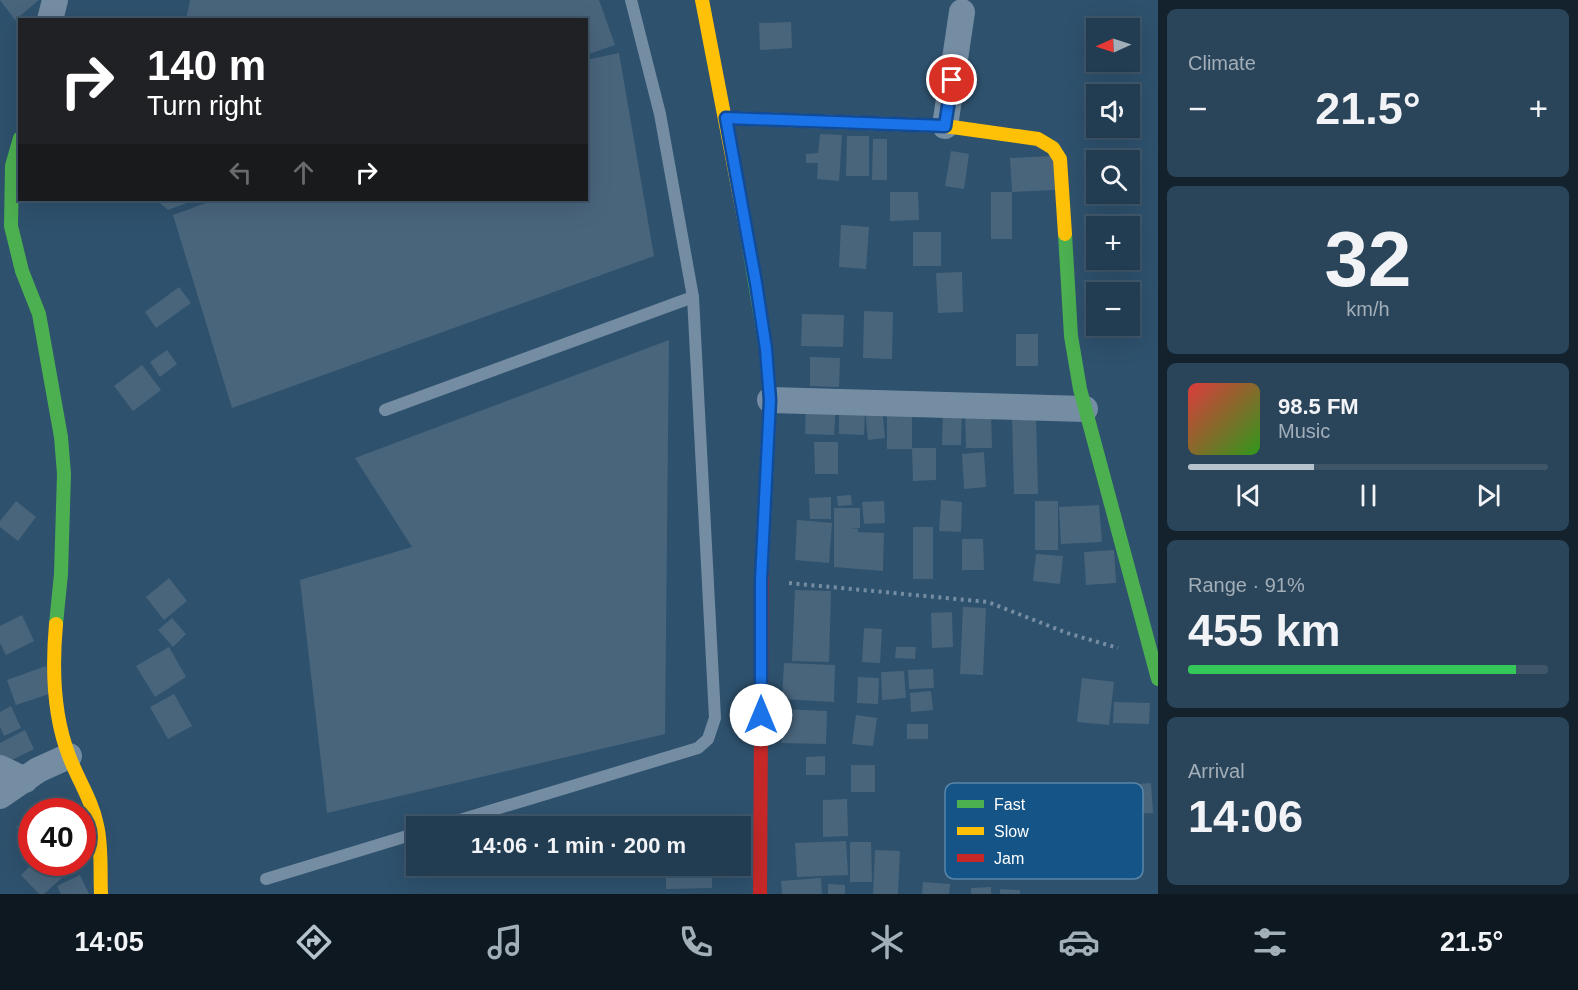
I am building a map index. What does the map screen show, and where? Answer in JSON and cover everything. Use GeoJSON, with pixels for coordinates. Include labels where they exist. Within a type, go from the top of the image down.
{"type":"FeatureCollection","features":[{"type":"Feature","properties":{"kind":"street"},"geometry":{"type":"LineString","coordinates":[[50,18],[55,0]]}},
{"type":"Feature","properties":{"kind":"street"},"geometry":{"type":"LineString","coordinates":[[702,0],[726,118],[761,316],[770,400],[761,580],[760,894]]}},
{"type":"Feature","properties":{"kind":"street"},"geometry":{"type":"LineString","coordinates":[[945,126],[962,12]]}},
{"type":"Feature","properties":{"kind":"street"},"geometry":{"type":"LineString","coordinates":[[726,118],[945,126],[1038,139],[1053,148],[1060,159],[1071,336],[1085,409],[1158,679]]}},
{"type":"Feature","properties":{"kind":"street"},"geometry":{"type":"LineString","coordinates":[[18,145],[12,166],[5,231],[39,314],[61,437],[64,514],[54,677],[58,713],[69,756],[89,797],[98,827],[101,894]]}},
{"type":"Feature","properties":{"kind":"street"},"geometry":{"type":"LineString","coordinates":[[770,400],[1085,409]]}},
{"type":"Feature","properties":{"kind":"street"},"geometry":{"type":"LineString","coordinates":[[0,796],[38,770],[69,756]]}},
{"type":"Feature","properties":{"kind":"street"},"geometry":{"type":"LineString","coordinates":[[0,768],[24,780]]}},
{"type":"Feature","properties":{"kind":"lane"},"geometry":{"type":"LineString","coordinates":[[473,816],[698,748],[708,739],[715,718],[693,297],[660,114],[631,0]]}},
{"type":"Feature","properties":{"kind":"lane"},"geometry":{"type":"LineString","coordinates":[[385,410],[693,297]]}},
{"type":"Feature","properties":{"kind":"lane"},"geometry":{"type":"LineString","coordinates":[[266,879],[406,836]]}},
{"type":"Feature","properties":{"kind":"path"},"geometry":{"type":"LineString","coordinates":[[761,580],[988,602],[1067,633],[1153,660]]}},
{"type":"Feature","properties":{"kind":"building"},"geometry":{"type":"Polygon","coordinates":[[[0,0],[39,0],[15,20],[0,0]]]}},
{"type":"Feature","properties":{"kind":"building"},"geometry":{"type":"Polygon","coordinates":[[[190,0],[599,0],[615,45],[588,54],[588,18],[186,18],[190,0]]]}},
{"type":"Feature","properties":{"kind":"building"},"geometry":{"type":"Polygon","coordinates":[[[791,22],[792,48],[760,50],[759,23],[791,22]]]}},
{"type":"Feature","properties":{"kind":"building"},"geometry":{"type":"Polygon","coordinates":[[[619,53],[654,256],[232,408],[173,215],[211,201],[588,201],[588,60],[619,53]]]}},
{"type":"Feature","properties":{"kind":"building"},"geometry":{"type":"Polygon","coordinates":[[[820,134],[842,135],[839,181],[817,179],[818,163],[806,163],[806,154],[818,153],[820,134]]]}},
{"type":"Feature","properties":{"kind":"building"},"geometry":{"type":"Polygon","coordinates":[[[847,136],[869,136],[869,176],[846,176],[847,136]]]}},
{"type":"Feature","properties":{"kind":"building"},"geometry":{"type":"Polygon","coordinates":[[[873,139],[887,139],[887,180],[872,180],[873,139]]]}},
{"type":"Feature","properties":{"kind":"building"},"geometry":{"type":"Polygon","coordinates":[[[951,151],[969,154],[964,189],[945,186],[951,151]]]}},
{"type":"Feature","properties":{"kind":"building"},"geometry":{"type":"Polygon","coordinates":[[[1053,156],[1055,190],[1012,192],[1010,158],[1053,156]]]}},
{"type":"Feature","properties":{"kind":"building"},"geometry":{"type":"Polygon","coordinates":[[[890,192],[918,192],[919,220],[890,221],[890,192]]]}},
{"type":"Feature","properties":{"kind":"building"},"geometry":{"type":"Polygon","coordinates":[[[991,192],[1012,192],[1012,239],[991,239],[991,192]]]}},
{"type":"Feature","properties":{"kind":"building"},"geometry":{"type":"Polygon","coordinates":[[[157,201],[192,201],[168,210],[157,201]]]}},
{"type":"Feature","properties":{"kind":"building"},"geometry":{"type":"Polygon","coordinates":[[[841,225],[869,227],[866,269],[839,267],[841,225]]]}},
{"type":"Feature","properties":{"kind":"building"},"geometry":{"type":"Polygon","coordinates":[[[913,232],[941,232],[941,266],[913,266],[913,232]]]}},
{"type":"Feature","properties":{"kind":"building"},"geometry":{"type":"Polygon","coordinates":[[[962,272],[963,312],[938,313],[936,273],[962,272]]]}},
{"type":"Feature","properties":{"kind":"building"},"geometry":{"type":"Polygon","coordinates":[[[179,287],[191,303],[156,328],[145,312],[179,287]]]}},
{"type":"Feature","properties":{"kind":"building"},"geometry":{"type":"Polygon","coordinates":[[[864,311],[893,312],[892,359],[863,358],[864,311]]]}},
{"type":"Feature","properties":{"kind":"building"},"geometry":{"type":"Polygon","coordinates":[[[802,314],[844,315],[843,347],[801,346],[802,314]]]}},
{"type":"Feature","properties":{"kind":"building"},"geometry":{"type":"Polygon","coordinates":[[[1016,334],[1038,334],[1038,366],[1016,366],[1016,334]]]}},
{"type":"Feature","properties":{"kind":"building"},"geometry":{"type":"Polygon","coordinates":[[[669,340],[665,734],[327,813],[300,580],[412,547],[355,458],[669,340]]]}},
{"type":"Feature","properties":{"kind":"building"},"geometry":{"type":"Polygon","coordinates":[[[167,350],[177,364],[160,377],[150,362],[167,350]]]}},
{"type":"Feature","properties":{"kind":"building"},"geometry":{"type":"Polygon","coordinates":[[[810,357],[840,358],[839,387],[810,386],[810,357]]]}},
{"type":"Feature","properties":{"kind":"building"},"geometry":{"type":"Polygon","coordinates":[[[142,365],[161,390],[133,411],[114,386],[142,365]]]}},
{"type":"Feature","properties":{"kind":"building"},"geometry":{"type":"Polygon","coordinates":[[[806,403],[836,405],[834,435],[805,434],[806,403]]]}},
{"type":"Feature","properties":{"kind":"building"},"geometry":{"type":"Polygon","coordinates":[[[882,407],[885,438],[868,440],[865,409],[882,407]]]}},
{"type":"Feature","properties":{"kind":"building"},"geometry":{"type":"Polygon","coordinates":[[[839,408],[865,409],[864,435],[839,434],[839,408]]]}},
{"type":"Feature","properties":{"kind":"building"},"geometry":{"type":"Polygon","coordinates":[[[887,409],[912,409],[912,449],[887,449],[887,409]]]}},
{"type":"Feature","properties":{"kind":"building"},"geometry":{"type":"Polygon","coordinates":[[[943,410],[962,410],[961,445],[942,445],[943,410]]]}},
{"type":"Feature","properties":{"kind":"building"},"geometry":{"type":"Polygon","coordinates":[[[991,412],[992,448],[966,448],[965,413],[991,412]]]}},
{"type":"Feature","properties":{"kind":"building"},"geometry":{"type":"Polygon","coordinates":[[[1036,415],[1038,494],[1014,494],[1012,416],[1036,415]]]}},
{"type":"Feature","properties":{"kind":"building"},"geometry":{"type":"Polygon","coordinates":[[[814,442],[838,442],[838,474],[815,474],[814,442]]]}},
{"type":"Feature","properties":{"kind":"building"},"geometry":{"type":"Polygon","coordinates":[[[912,448],[936,448],[936,480],[913,481],[912,448]]]}},
{"type":"Feature","properties":{"kind":"building"},"geometry":{"type":"Polygon","coordinates":[[[984,452],[986,487],[964,489],[962,454],[984,452]]]}},
{"type":"Feature","properties":{"kind":"building"},"geometry":{"type":"Polygon","coordinates":[[[851,495],[852,505],[838,506],[837,496],[851,495]]]}},
{"type":"Feature","properties":{"kind":"building"},"geometry":{"type":"Polygon","coordinates":[[[831,497],[831,519],[810,519],[809,498],[831,497]]]}},
{"type":"Feature","properties":{"kind":"building"},"geometry":{"type":"Polygon","coordinates":[[[941,500],[962,502],[961,532],[939,531],[941,500]]]}},
{"type":"Feature","properties":{"kind":"building"},"geometry":{"type":"Polygon","coordinates":[[[16,501],[36,517],[18,541],[0,527],[0,521],[16,501]]]}},
{"type":"Feature","properties":{"kind":"building"},"geometry":{"type":"Polygon","coordinates":[[[884,501],[885,523],[864,524],[862,502],[884,501]]]}},
{"type":"Feature","properties":{"kind":"building"},"geometry":{"type":"Polygon","coordinates":[[[1035,501],[1058,501],[1058,550],[1035,550],[1035,501]]]}},
{"type":"Feature","properties":{"kind":"building"},"geometry":{"type":"Polygon","coordinates":[[[1099,505],[1102,542],[1061,544],[1059,507],[1099,505]]]}},
{"type":"Feature","properties":{"kind":"building"},"geometry":{"type":"Polygon","coordinates":[[[834,508],[860,508],[860,528],[849,529],[858,529],[858,532],[884,533],[883,571],[834,567],[834,508]]]}},
{"type":"Feature","properties":{"kind":"building"},"geometry":{"type":"Polygon","coordinates":[[[797,520],[832,523],[829,563],[795,560],[797,520]]]}},
{"type":"Feature","properties":{"kind":"building"},"geometry":{"type":"Polygon","coordinates":[[[913,527],[933,527],[933,579],[913,579],[913,527]]]}},
{"type":"Feature","properties":{"kind":"building"},"geometry":{"type":"Polygon","coordinates":[[[962,539],[983,539],[984,570],[962,570],[962,539]]]}},
{"type":"Feature","properties":{"kind":"building"},"geometry":{"type":"Polygon","coordinates":[[[1114,550],[1116,583],[1086,585],[1084,552],[1114,550]]]}},
{"type":"Feature","properties":{"kind":"building"},"geometry":{"type":"Polygon","coordinates":[[[1036,554],[1063,556],[1060,584],[1033,581],[1036,554]]]}},
{"type":"Feature","properties":{"kind":"building"},"geometry":{"type":"Polygon","coordinates":[[[169,578],[187,601],[164,620],[146,597],[169,578]]]}},
{"type":"Feature","properties":{"kind":"building"},"geometry":{"type":"Polygon","coordinates":[[[795,590],[831,591],[829,662],[792,661],[795,590]]]}},
{"type":"Feature","properties":{"kind":"building"},"geometry":{"type":"Polygon","coordinates":[[[963,607],[986,608],[983,675],[960,674],[963,607]]]}},
{"type":"Feature","properties":{"kind":"building"},"geometry":{"type":"Polygon","coordinates":[[[952,612],[953,647],[932,648],[931,613],[952,612]]]}},
{"type":"Feature","properties":{"kind":"building"},"geometry":{"type":"Polygon","coordinates":[[[22,615],[34,641],[6,655],[0,643],[0,626],[22,615]]]}},
{"type":"Feature","properties":{"kind":"building"},"geometry":{"type":"Polygon","coordinates":[[[172,618],[186,634],[173,647],[158,630],[172,618]]]}},
{"type":"Feature","properties":{"kind":"building"},"geometry":{"type":"Polygon","coordinates":[[[864,628],[882,629],[880,663],[862,662],[864,628]]]}},
{"type":"Feature","properties":{"kind":"building"},"geometry":{"type":"Polygon","coordinates":[[[169,647],[186,677],[155,697],[136,666],[169,647]]]}},
{"type":"Feature","properties":{"kind":"building"},"geometry":{"type":"Polygon","coordinates":[[[896,647],[916,647],[915,659],[895,658],[896,647]]]}},
{"type":"Feature","properties":{"kind":"building"},"geometry":{"type":"Polygon","coordinates":[[[784,663],[835,665],[834,702],[782,699],[784,663]]]}},
{"type":"Feature","properties":{"kind":"building"},"geometry":{"type":"Polygon","coordinates":[[[46,666],[55,692],[16,705],[7,680],[46,666]]]}},
{"type":"Feature","properties":{"kind":"building"},"geometry":{"type":"Polygon","coordinates":[[[933,669],[934,688],[909,689],[908,670],[933,669]]]}},
{"type":"Feature","properties":{"kind":"building"},"geometry":{"type":"Polygon","coordinates":[[[904,671],[906,698],[882,700],[881,672],[904,671]]]}},
{"type":"Feature","properties":{"kind":"building"},"geometry":{"type":"Polygon","coordinates":[[[858,677],[879,678],[878,704],[857,703],[858,677]]]}},
{"type":"Feature","properties":{"kind":"building"},"geometry":{"type":"Polygon","coordinates":[[[1082,678],[1114,682],[1109,725],[1077,722],[1082,678]]]}},
{"type":"Feature","properties":{"kind":"building"},"geometry":{"type":"Polygon","coordinates":[[[931,691],[933,710],[911,712],[910,693],[931,691]]]}},
{"type":"Feature","properties":{"kind":"building"},"geometry":{"type":"Polygon","coordinates":[[[174,694],[192,726],[168,739],[150,707],[174,694]]]}},
{"type":"Feature","properties":{"kind":"building"},"geometry":{"type":"Polygon","coordinates":[[[1114,702],[1150,703],[1149,724],[1113,723],[1114,702]]]}},
{"type":"Feature","properties":{"kind":"building"},"geometry":{"type":"Polygon","coordinates":[[[11,706],[21,728],[4,736],[0,727],[0,712],[11,706]]]}},
{"type":"Feature","properties":{"kind":"building"},"geometry":{"type":"Polygon","coordinates":[[[783,709],[827,711],[826,744],[781,743],[783,709]]]}},
{"type":"Feature","properties":{"kind":"building"},"geometry":{"type":"Polygon","coordinates":[[[856,715],[877,718],[873,746],[852,744],[856,715]]]}},
{"type":"Feature","properties":{"kind":"building"},"geometry":{"type":"Polygon","coordinates":[[[907,724],[928,724],[928,739],[907,739],[907,724]]]}},
{"type":"Feature","properties":{"kind":"building"},"geometry":{"type":"Polygon","coordinates":[[[25,730],[34,749],[0,766],[0,743],[25,730]]]}},
{"type":"Feature","properties":{"kind":"building"},"geometry":{"type":"Polygon","coordinates":[[[825,756],[825,775],[806,775],[806,757],[825,756]]]}},
{"type":"Feature","properties":{"kind":"building"},"geometry":{"type":"Polygon","coordinates":[[[851,765],[875,765],[875,792],[851,792],[851,765]]]}},
{"type":"Feature","properties":{"kind":"building"},"geometry":{"type":"Polygon","coordinates":[[[1151,783],[1153,813],[1143,813],[1143,784],[1151,783]]]}},
{"type":"Feature","properties":{"kind":"building"},"geometry":{"type":"Polygon","coordinates":[[[847,799],[848,836],[823,837],[823,800],[847,799]]]}},
{"type":"Feature","properties":{"kind":"building"},"geometry":{"type":"Polygon","coordinates":[[[846,841],[848,875],[797,877],[795,843],[846,841]]]}},
{"type":"Feature","properties":{"kind":"building"},"geometry":{"type":"Polygon","coordinates":[[[850,842],[871,842],[872,882],[850,882],[850,842]]]}},
{"type":"Feature","properties":{"kind":"building"},"geometry":{"type":"Polygon","coordinates":[[[875,850],[900,851],[898,894],[873,894],[875,850]]]}},
{"type":"Feature","properties":{"kind":"building"},"geometry":{"type":"Polygon","coordinates":[[[22,876],[64,876],[44,894],[39,894],[22,876]]]}},
{"type":"Feature","properties":{"kind":"building"},"geometry":{"type":"Polygon","coordinates":[[[80,876],[89,894],[61,894],[57,886],[80,876]]]}},
{"type":"Feature","properties":{"kind":"building"},"geometry":{"type":"Polygon","coordinates":[[[666,876],[712,876],[712,888],[666,889],[666,876]]]}},
{"type":"Feature","properties":{"kind":"building"},"geometry":{"type":"Polygon","coordinates":[[[821,878],[822,894],[782,894],[781,881],[821,878]]]}},
{"type":"Feature","properties":{"kind":"building"},"geometry":{"type":"Polygon","coordinates":[[[923,882],[950,884],[949,894],[922,894],[923,882]]]}},
{"type":"Feature","properties":{"kind":"building"},"geometry":{"type":"Polygon","coordinates":[[[828,884],[845,885],[845,894],[828,894],[828,884]]]}},
{"type":"Feature","properties":{"kind":"building"},"geometry":{"type":"Polygon","coordinates":[[[991,887],[991,894],[971,894],[971,888],[991,887]]]}},
{"type":"Feature","properties":{"kind":"building"},"geometry":{"type":"Polygon","coordinates":[[[1000,889],[1020,890],[1020,894],[1000,894],[1000,889]]]}},
{"type":"Feature","properties":{"kind":"traffic: fast"},"geometry":{"type":"LineString","coordinates":[[18,145],[12,166],[11,226],[22,271],[39,314],[61,437],[64,474],[61,574],[56,624]]}},
{"type":"Feature","properties":{"kind":"traffic: fast"},"geometry":{"type":"LineString","coordinates":[[746,229],[766,349],[770,400],[762,561]]}},
{"type":"Feature","properties":{"kind":"traffic: fast"},"geometry":{"type":"LineString","coordinates":[[1065,234],[1071,336],[1080,389],[1158,679]]}},
{"type":"Feature","properties":{"kind":"traffic: slow"},"geometry":{"type":"LineString","coordinates":[[702,0],[746,229]]}},
{"type":"Feature","properties":{"kind":"traffic: slow"},"geometry":{"type":"LineString","coordinates":[[726,118],[945,126],[1038,139],[1053,148],[1060,159],[1065,234]]}},
{"type":"Feature","properties":{"kind":"traffic: slow"},"geometry":{"type":"LineString","coordinates":[[56,624],[54,674],[57,708],[69,756],[92,807],[99,833],[101,894]]}},
{"type":"Feature","properties":{"kind":"traffic: jam"},"geometry":{"type":"LineString","coordinates":[[760,894],[762,561]]}},
{"type":"Feature","properties":{"kind":"route"},"geometry":{"type":"LineString","coordinates":[[761,715],[761,580],[770,400],[766,349],[756,283],[726,118],[945,126],[952,80]]}}]}
